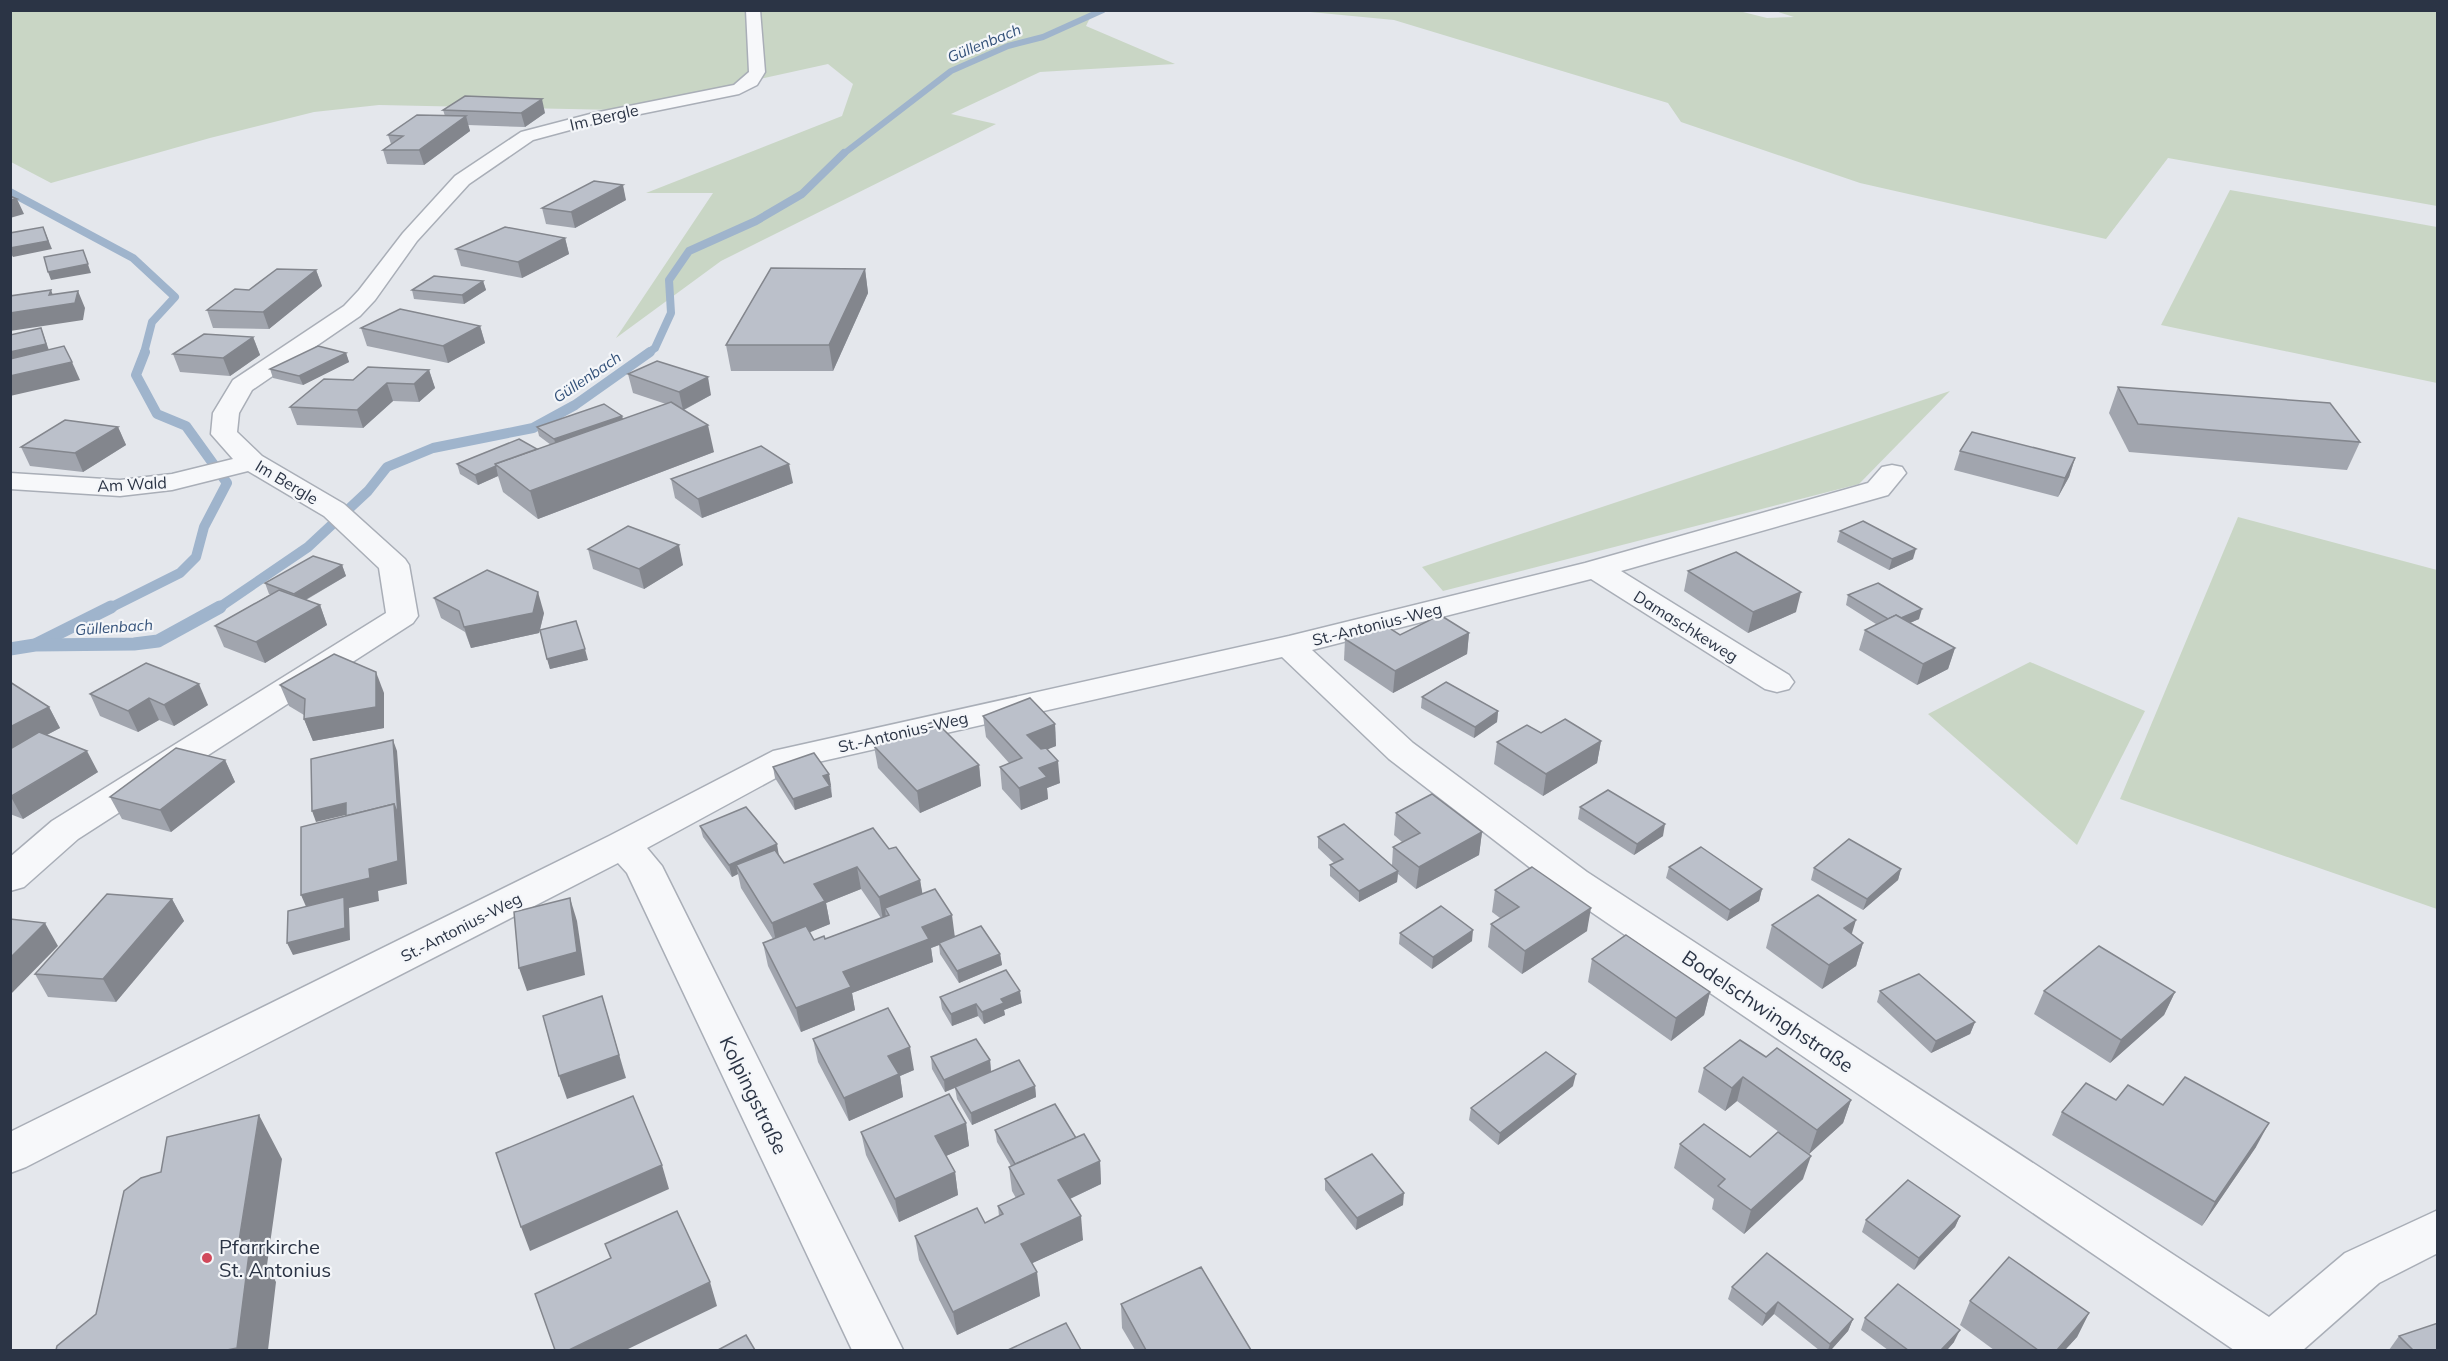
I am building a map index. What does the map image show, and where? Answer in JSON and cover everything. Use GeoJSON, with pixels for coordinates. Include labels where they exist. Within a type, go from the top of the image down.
{"type":"FeatureCollection","features":[{"type":"Feature","properties":{"kind":"street","name":"Im Bergle"},"geometry":{"type":"LineString","coordinates":[[10,878],[65,830],[402,616],[394,566],[334,510],[248,463],[224,434],[226,413],[242,385],[351,311],[367,295],[410,237],[462,180],[527,136],[594,118],[739,89],[752,81],[758,72],[753,10]]}},
{"type":"Feature","properties":{"kind":"street","name":"Am Wald"},"geometry":{"type":"LineString","coordinates":[[10,481],[120,488],[180,480],[248,463]]}},
{"type":"Feature","properties":{"kind":"street","name":"St.-Antonius-Weg"},"geometry":{"type":"LineString","coordinates":[[10,1154],[622,845],[785,759],[1289,646],[1596,569],[1878,489],[1892,473]]}},
{"type":"Feature","properties":{"kind":"street","name":"Damaschkeweg"},"geometry":{"type":"LineString","coordinates":[[1596,569],[1777,682]]}},
{"type":"Feature","properties":{"kind":"street","name":"Bodelschwinghstraße"},"geometry":{"type":"LineString","coordinates":[[1289,646],[1401,751],[1573,881],[2269,1348]]}},
{"type":"Feature","properties":{"kind":"street","name":"Kolpingstraße"},"geometry":{"type":"LineString","coordinates":[[622,845],[643,866],[878,1350]]}},
{"type":"Feature","properties":{"kind":"street"},"geometry":{"type":"LineString","coordinates":[[2269,1348],[2362,1268],[2438,1230]]}},
{"type":"Feature","properties":{"kind":"green space"},"geometry":{"type":"Polygon","coordinates":[[[1094,10],[1086,26],[1175,64],[1040,72],[951,114],[996,124],[721,261],[616,338],[713,193],[646,193],[842,116],[853,84],[828,64],[618,110],[379,105],[314,112],[210,138],[51,183],[11,162],[10,11],[1094,10]]]}},
{"type":"Feature","properties":{"kind":"green space"},"geometry":{"type":"Polygon","coordinates":[[[1735,10],[1767,18],[1794,17],[1772,10],[2437,11],[2437,206],[2168,158],[2106,239],[1860,183],[1681,122],[1668,103],[1394,20],[1300,11],[1735,10]]]}},
{"type":"Feature","properties":{"kind":"green space"},"geometry":{"type":"Polygon","coordinates":[[[2230,190],[2437,227],[2437,383],[2161,325],[2230,190]]]}},
{"type":"Feature","properties":{"kind":"green space"},"geometry":{"type":"Polygon","coordinates":[[[1950,391],[1859,484],[1443,591],[1422,567],[1950,391]]]}},
{"type":"Feature","properties":{"kind":"green space"},"geometry":{"type":"Polygon","coordinates":[[[2238,517],[2437,570],[2437,909],[2120,799],[2238,517]]]}},
{"type":"Feature","properties":{"kind":"green space"},"geometry":{"type":"Polygon","coordinates":[[[2030,662],[2145,711],[2077,845],[1928,714],[2030,662]]]}},
{"type":"Feature","properties":{"kind":"building"},"geometry":{"type":"Polygon","coordinates":[[[465,96],[542,99],[521,113],[443,110],[465,96]]]}},
{"type":"Feature","properties":{"kind":"building"},"geometry":{"type":"Polygon","coordinates":[[[417,115],[466,116],[419,150],[383,150],[403,136],[388,135],[417,115]]]}},
{"type":"Feature","properties":{"kind":"building"},"geometry":{"type":"Polygon","coordinates":[[[594,181],[623,185],[571,212],[542,208],[594,181]]]}},
{"type":"Feature","properties":{"kind":"building"},"geometry":{"type":"Polygon","coordinates":[[[43,227],[48,241],[10,248],[10,233],[43,227]]]}},
{"type":"Feature","properties":{"kind":"building"},"geometry":{"type":"Polygon","coordinates":[[[505,227],[565,238],[518,262],[456,249],[505,227]]]}},
{"type":"Feature","properties":{"kind":"building"},"geometry":{"type":"Polygon","coordinates":[[[83,250],[88,264],[48,272],[44,257],[83,250]]]}},
{"type":"Feature","properties":{"kind":"building"},"geometry":{"type":"Polygon","coordinates":[[[771,268],[865,269],[829,345],[726,345],[771,268]]]}},
{"type":"Feature","properties":{"kind":"building"},"geometry":{"type":"Polygon","coordinates":[[[277,269],[316,270],[263,312],[207,310],[235,289],[249,290],[277,269]]]}},
{"type":"Feature","properties":{"kind":"building"},"geometry":{"type":"Polygon","coordinates":[[[434,276],[483,281],[462,295],[412,290],[434,276]]]}},
{"type":"Feature","properties":{"kind":"building"},"geometry":{"type":"Polygon","coordinates":[[[51,290],[49,295],[78,291],[75,303],[10,313],[10,296],[51,290]]]}},
{"type":"Feature","properties":{"kind":"building"},"geometry":{"type":"Polygon","coordinates":[[[400,309],[480,326],[443,346],[361,328],[400,309]]]}},
{"type":"Feature","properties":{"kind":"building"},"geometry":{"type":"Polygon","coordinates":[[[41,328],[46,344],[10,352],[10,335],[41,328]]]}},
{"type":"Feature","properties":{"kind":"building"},"geometry":{"type":"Polygon","coordinates":[[[204,334],[253,337],[223,358],[173,354],[204,334]]]}},
{"type":"Feature","properties":{"kind":"building"},"geometry":{"type":"Polygon","coordinates":[[[64,346],[72,362],[10,376],[10,359],[64,346]]]}},
{"type":"Feature","properties":{"kind":"building"},"geometry":{"type":"Polygon","coordinates":[[[318,346],[346,353],[299,376],[270,369],[318,346]]]}},
{"type":"Feature","properties":{"kind":"building"},"geometry":{"type":"Polygon","coordinates":[[[657,361],[708,377],[679,392],[628,374],[657,361]]]}},
{"type":"Feature","properties":{"kind":"building"},"geometry":{"type":"Polygon","coordinates":[[[368,367],[429,370],[414,384],[387,383],[357,410],[290,407],[324,379],[353,380],[368,367]]]}},
{"type":"Feature","properties":{"kind":"building"},"geometry":{"type":"Polygon","coordinates":[[[2118,387],[2330,403],[2360,442],[2138,424],[2118,387]]]}},
{"type":"Feature","properties":{"kind":"building"},"geometry":{"type":"Polygon","coordinates":[[[671,402],[708,425],[530,491],[495,464],[671,402]]]}},
{"type":"Feature","properties":{"kind":"building"},"geometry":{"type":"Polygon","coordinates":[[[604,404],[622,416],[554,439],[537,427],[604,404]]]}},
{"type":"Feature","properties":{"kind":"building"},"geometry":{"type":"Polygon","coordinates":[[[65,420],[118,427],[75,453],[21,447],[65,420]]]}},
{"type":"Feature","properties":{"kind":"building"},"geometry":{"type":"Polygon","coordinates":[[[1972,432],[2075,458],[2065,478],[1960,451],[1972,432]]]}},
{"type":"Feature","properties":{"kind":"building"},"geometry":{"type":"Polygon","coordinates":[[[519,439],[537,449],[495,464],[496,466],[475,475],[457,464],[519,439]]]}},
{"type":"Feature","properties":{"kind":"building"},"geometry":{"type":"Polygon","coordinates":[[[761,446],[789,464],[698,499],[671,479],[761,446]]]}},
{"type":"Feature","properties":{"kind":"building"},"geometry":{"type":"Polygon","coordinates":[[[1863,521],[1916,549],[1892,559],[1840,531],[1863,521]]]}},
{"type":"Feature","properties":{"kind":"building"},"geometry":{"type":"Polygon","coordinates":[[[628,526],[679,545],[639,569],[588,549],[628,526]]]}},
{"type":"Feature","properties":{"kind":"building"},"geometry":{"type":"Polygon","coordinates":[[[1736,552],[1801,592],[1753,612],[1688,571],[1736,552]]]}},
{"type":"Feature","properties":{"kind":"building"},"geometry":{"type":"Polygon","coordinates":[[[313,556],[342,565],[294,594],[265,583],[313,556]]]}},
{"type":"Feature","properties":{"kind":"building"},"geometry":{"type":"Polygon","coordinates":[[[487,570],[538,592],[533,613],[464,627],[459,611],[434,598],[487,570]]]}},
{"type":"Feature","properties":{"kind":"building"},"geometry":{"type":"Polygon","coordinates":[[[1878,583],[1922,609],[1901,618],[1896,615],[1888,619],[1848,595],[1878,583]]]}},
{"type":"Feature","properties":{"kind":"building"},"geometry":{"type":"Polygon","coordinates":[[[279,590],[320,605],[256,642],[215,626],[279,590]]]}},
{"type":"Feature","properties":{"kind":"building"},"geometry":{"type":"Polygon","coordinates":[[[1440,615],[1469,633],[1395,671],[1345,639],[1380,622],[1400,635],[1440,615]]]}},
{"type":"Feature","properties":{"kind":"building"},"geometry":{"type":"Polygon","coordinates":[[[1896,615],[1955,648],[1923,664],[1865,630],[1896,615]]]}},
{"type":"Feature","properties":{"kind":"building"},"geometry":{"type":"Polygon","coordinates":[[[576,621],[585,649],[547,659],[540,630],[576,621]]]}},
{"type":"Feature","properties":{"kind":"building"},"geometry":{"type":"Polygon","coordinates":[[[334,654],[376,672],[376,707],[304,719],[305,699],[280,685],[334,654]]]}},
{"type":"Feature","properties":{"kind":"building"},"geometry":{"type":"Polygon","coordinates":[[[146,663],[199,684],[164,705],[149,698],[128,711],[90,694],[146,663]]]}},
{"type":"Feature","properties":{"kind":"building"},"geometry":{"type":"Polygon","coordinates":[[[10,682],[49,707],[10,727],[10,682]]]}},
{"type":"Feature","properties":{"kind":"building"},"geometry":{"type":"Polygon","coordinates":[[[1446,682],[1498,711],[1475,727],[1422,697],[1446,682]]]}},
{"type":"Feature","properties":{"kind":"building"},"geometry":{"type":"Polygon","coordinates":[[[1030,698],[1055,724],[1027,735],[1041,749],[1046,748],[1058,761],[1039,768],[1047,777],[1019,788],[1000,767],[1022,758],[983,716],[1030,698]]]}},
{"type":"Feature","properties":{"kind":"building"},"geometry":{"type":"Polygon","coordinates":[[[1565,719],[1601,741],[1546,774],[1497,742],[1527,725],[1541,733],[1565,719]]]}},
{"type":"Feature","properties":{"kind":"building"},"geometry":{"type":"Polygon","coordinates":[[[935,721],[979,765],[917,791],[874,746],[935,721]]]}},
{"type":"Feature","properties":{"kind":"building"},"geometry":{"type":"Polygon","coordinates":[[[39,732],[87,751],[10,797],[10,749],[39,732]]]}},
{"type":"Feature","properties":{"kind":"building"},"geometry":{"type":"Polygon","coordinates":[[[393,740],[398,815],[394,804],[346,816],[346,803],[312,811],[311,759],[393,740]]]}},
{"type":"Feature","properties":{"kind":"building"},"geometry":{"type":"Polygon","coordinates":[[[176,748],[225,760],[160,810],[110,797],[176,748]]]}},
{"type":"Feature","properties":{"kind":"building"},"geometry":{"type":"Polygon","coordinates":[[[814,753],[829,774],[823,776],[830,786],[793,799],[773,767],[814,753]]]}},
{"type":"Feature","properties":{"kind":"building"},"geometry":{"type":"Polygon","coordinates":[[[1608,790],[1665,824],[1637,844],[1580,807],[1608,790]]]}},
{"type":"Feature","properties":{"kind":"building"},"geometry":{"type":"Polygon","coordinates":[[[1432,794],[1482,832],[1419,867],[1393,847],[1420,833],[1396,813],[1432,794]]]}},
{"type":"Feature","properties":{"kind":"building"},"geometry":{"type":"Polygon","coordinates":[[[394,804],[398,861],[369,869],[370,878],[301,895],[301,827],[394,804]]]}},
{"type":"Feature","properties":{"kind":"building"},"geometry":{"type":"Polygon","coordinates":[[[746,807],[777,844],[729,865],[700,826],[746,807]]]}},
{"type":"Feature","properties":{"kind":"building"},"geometry":{"type":"Polygon","coordinates":[[[1344,824],[1398,871],[1359,891],[1330,865],[1343,859],[1318,837],[1344,824]]]}},
{"type":"Feature","properties":{"kind":"building"},"geometry":{"type":"Polygon","coordinates":[[[873,828],[889,849],[896,847],[920,880],[879,897],[857,867],[814,884],[825,901],[772,923],[736,865],[775,850],[784,863],[873,828]]]}},
{"type":"Feature","properties":{"kind":"building"},"geometry":{"type":"Polygon","coordinates":[[[1849,839],[1901,869],[1867,899],[1814,868],[1849,839]]]}},
{"type":"Feature","properties":{"kind":"building"},"geometry":{"type":"Polygon","coordinates":[[[1701,847],[1762,889],[1730,910],[1669,867],[1701,847]]]}},
{"type":"Feature","properties":{"kind":"building"},"geometry":{"type":"Polygon","coordinates":[[[1532,867],[1591,908],[1525,951],[1491,924],[1519,907],[1495,890],[1532,867]]]}},
{"type":"Feature","properties":{"kind":"building"},"geometry":{"type":"Polygon","coordinates":[[[935,889],[952,915],[922,927],[929,939],[843,972],[851,987],[796,1008],[763,943],[806,926],[814,940],[824,936],[825,939],[889,915],[885,908],[935,889]]]}},
{"type":"Feature","properties":{"kind":"building"},"geometry":{"type":"Polygon","coordinates":[[[107,894],[172,899],[103,979],[35,974],[107,894]]]}},
{"type":"Feature","properties":{"kind":"building"},"geometry":{"type":"Polygon","coordinates":[[[1818,895],[1856,920],[1844,928],[1863,943],[1829,965],[1772,925],[1818,895]]]}},
{"type":"Feature","properties":{"kind":"building"},"geometry":{"type":"Polygon","coordinates":[[[344,897],[345,928],[287,943],[288,911],[344,897]]]}},
{"type":"Feature","properties":{"kind":"building"},"geometry":{"type":"Polygon","coordinates":[[[570,898],[577,952],[519,968],[514,912],[570,898]]]}},
{"type":"Feature","properties":{"kind":"building"},"geometry":{"type":"Polygon","coordinates":[[[1441,906],[1473,930],[1433,957],[1400,933],[1441,906]]]}},
{"type":"Feature","properties":{"kind":"building"},"geometry":{"type":"Polygon","coordinates":[[[10,919],[45,923],[10,958],[10,919]]]}},
{"type":"Feature","properties":{"kind":"building"},"geometry":{"type":"Polygon","coordinates":[[[981,926],[1000,954],[957,971],[939,943],[981,926]]]}},
{"type":"Feature","properties":{"kind":"building"},"geometry":{"type":"Polygon","coordinates":[[[1626,935],[1710,992],[1676,1018],[1592,959],[1626,935]]]}},
{"type":"Feature","properties":{"kind":"building"},"geometry":{"type":"Polygon","coordinates":[[[2099,946],[2175,992],[2121,1040],[2044,991],[2099,946]]]}},
{"type":"Feature","properties":{"kind":"building"},"geometry":{"type":"Polygon","coordinates":[[[1006,970],[1020,991],[1001,999],[1004,1003],[982,1012],[976,1004],[951,1014],[940,997],[1006,970]]]}},
{"type":"Feature","properties":{"kind":"building"},"geometry":{"type":"Polygon","coordinates":[[[1919,974],[1975,1022],[1936,1041],[1880,991],[1919,974]]]}},
{"type":"Feature","properties":{"kind":"building"},"geometry":{"type":"Polygon","coordinates":[[[602,996],[619,1055],[559,1076],[543,1016],[602,996]]]}},
{"type":"Feature","properties":{"kind":"building"},"geometry":{"type":"Polygon","coordinates":[[[888,1008],[910,1047],[888,1056],[899,1074],[844,1098],[813,1039],[888,1008]]]}},
{"type":"Feature","properties":{"kind":"building"},"geometry":{"type":"Polygon","coordinates":[[[976,1039],[990,1060],[944,1080],[931,1057],[976,1039]]]}},
{"type":"Feature","properties":{"kind":"building"},"geometry":{"type":"Polygon","coordinates":[[[1740,1040],[1766,1057],[1777,1048],[1851,1100],[1817,1130],[1743,1077],[1732,1088],[1704,1068],[1740,1040]]]}},
{"type":"Feature","properties":{"kind":"building"},"geometry":{"type":"Polygon","coordinates":[[[1546,1052],[1576,1074],[1500,1133],[1471,1108],[1546,1052]]]}},
{"type":"Feature","properties":{"kind":"building"},"geometry":{"type":"Polygon","coordinates":[[[1019,1060],[1035,1086],[971,1113],[955,1087],[1019,1060]]]}},
{"type":"Feature","properties":{"kind":"building"},"geometry":{"type":"Polygon","coordinates":[[[2185,1077],[2269,1123],[2215,1202],[2062,1112],[2086,1083],[2116,1100],[2128,1085],[2163,1105],[2185,1077]]]}},
{"type":"Feature","properties":{"kind":"building"},"geometry":{"type":"Polygon","coordinates":[[[949,1094],[966,1123],[935,1136],[955,1172],[895,1199],[861,1132],[949,1094]]]}},
{"type":"Feature","properties":{"kind":"building"},"geometry":{"type":"Polygon","coordinates":[[[633,1096],[662,1165],[521,1227],[496,1153],[633,1096]]]}},
{"type":"Feature","properties":{"kind":"building"},"geometry":{"type":"Polygon","coordinates":[[[1055,1104],[1076,1138],[1015,1164],[995,1130],[1055,1104]]]}},
{"type":"Feature","properties":{"kind":"building"},"geometry":{"type":"Polygon","coordinates":[[[259,1115],[239,1241],[251,1238],[237,1348],[227,1350],[56,1350],[57,1346],[96,1314],[124,1191],[141,1178],[161,1172],[167,1137],[259,1115]]]}},
{"type":"Feature","properties":{"kind":"building"},"geometry":{"type":"Polygon","coordinates":[[[1704,1124],[1750,1157],[1778,1132],[1811,1156],[1751,1210],[1718,1186],[1725,1179],[1680,1144],[1704,1124]]]}},
{"type":"Feature","properties":{"kind":"building"},"geometry":{"type":"Polygon","coordinates":[[[1084,1134],[1100,1161],[1058,1180],[1081,1216],[1021,1244],[1037,1272],[953,1312],[915,1236],[977,1208],[985,1223],[1003,1214],[998,1206],[1024,1194],[1009,1167],[1084,1134]]]}},
{"type":"Feature","properties":{"kind":"building"},"geometry":{"type":"Polygon","coordinates":[[[1372,1154],[1404,1193],[1357,1218],[1325,1179],[1372,1154]]]}},
{"type":"Feature","properties":{"kind":"building"},"geometry":{"type":"Polygon","coordinates":[[[1908,1180],[1960,1216],[1919,1258],[1866,1220],[1908,1180]]]}},
{"type":"Feature","properties":{"kind":"building"},"geometry":{"type":"Polygon","coordinates":[[[677,1211],[710,1282],[569,1350],[555,1350],[535,1294],[611,1258],[605,1244],[677,1211]]]}},
{"type":"Feature","properties":{"kind":"building"},"geometry":{"type":"Polygon","coordinates":[[[1767,1253],[1853,1319],[1830,1344],[1778,1302],[1766,1314],[1732,1287],[1767,1253]]]}},
{"type":"Feature","properties":{"kind":"building"},"geometry":{"type":"Polygon","coordinates":[[[2009,1257],[2089,1313],[2057,1350],[2038,1350],[1970,1301],[2009,1257]]]}},
{"type":"Feature","properties":{"kind":"building"},"geometry":{"type":"Polygon","coordinates":[[[1201,1267],[1251,1350],[1146,1350],[1121,1304],[1201,1267]]]}},
{"type":"Feature","properties":{"kind":"building"},"geometry":{"type":"Polygon","coordinates":[[[1898,1284],[1960,1330],[1941,1350],[1908,1350],[1865,1318],[1898,1284]]]}},
{"type":"Feature","properties":{"kind":"building"},"geometry":{"type":"Polygon","coordinates":[[[1066,1323],[1081,1350],[1008,1350],[1066,1323]]]}},
{"type":"Feature","properties":{"kind":"building"},"geometry":{"type":"Polygon","coordinates":[[[2438,1323],[2438,1350],[2413,1350],[2399,1336],[2438,1323]]]}},
{"type":"Feature","properties":{"kind":"building"},"geometry":{"type":"Polygon","coordinates":[[[746,1335],[755,1350],[718,1350],[746,1335]]]}},
{"type":"Feature","properties":{"kind":"waterway","name":"Güllenbach"},"geometry":{"type":"LineString","coordinates":[[842,155],[951,71],[1008,46],[1043,37],[1103,10]]}},
{"type":"Feature","properties":{"kind":"waterway","name":"Güllenbach"},"geometry":{"type":"LineString","coordinates":[[648,353],[655,348],[671,313],[669,280],[689,251],[756,221],[802,194],[844,153]]}},
{"type":"Feature","properties":{"kind":"waterway"},"geometry":{"type":"LineString","coordinates":[[10,192],[133,258],[175,297],[152,322],[144,353]]}},
{"type":"Feature","properties":{"kind":"waterway"},"geometry":{"type":"LineString","coordinates":[[108,609],[180,573],[196,557],[204,527],[227,483],[186,426],[157,414],[136,375],[145,352]]}},
{"type":"Feature","properties":{"kind":"waterway","name":"Güllenbach"},"geometry":{"type":"LineString","coordinates":[[220,607],[308,547],[368,491],[387,467],[433,448],[533,428],[575,405],[650,352]]}},
{"type":"Feature","properties":{"kind":"waterway"},"geometry":{"type":"LineString","coordinates":[[37,644],[111,607]]}},
{"type":"Feature","properties":{"kind":"waterway","name":"Güllenbach"},"geometry":{"type":"LineString","coordinates":[[10,649],[35,645],[134,644],[158,641],[220,607]]}},
{"type":"Feature","properties":{"kind":"place","name":"Pfarrkirche St. Antonius"},"geometry":{"type":"Point","coordinates":[207,1258]}}]}
